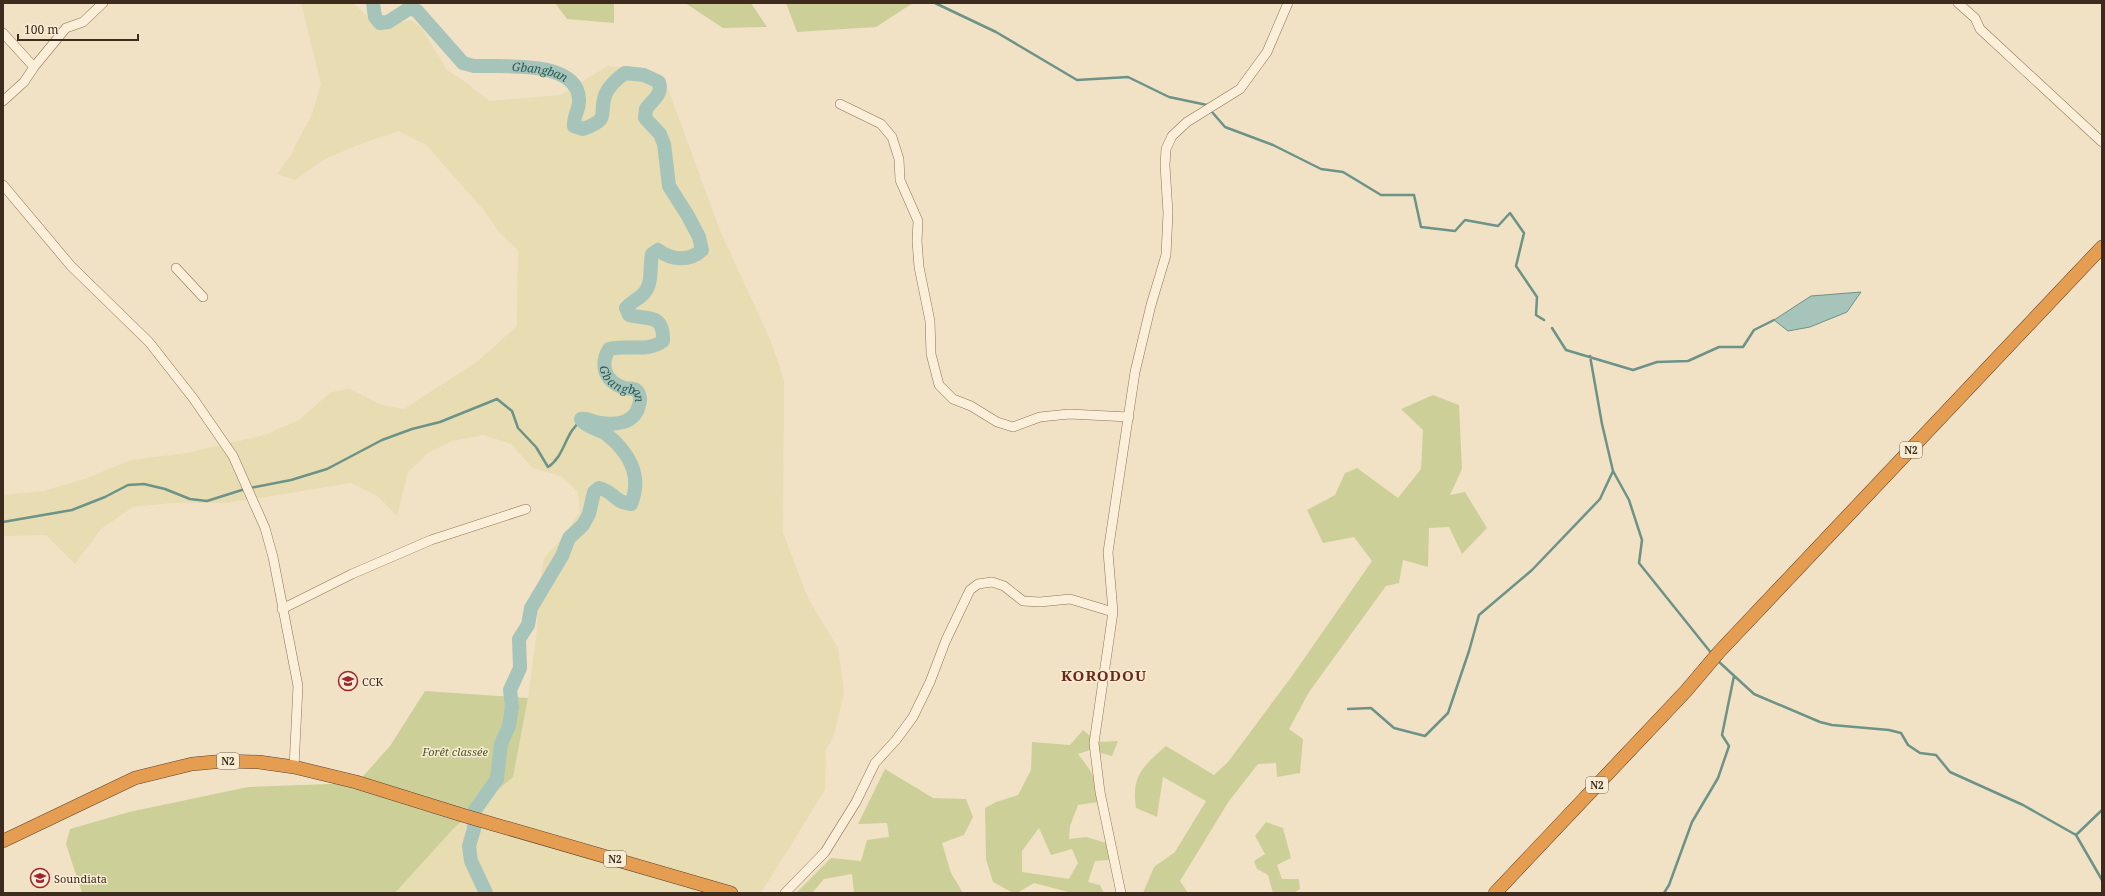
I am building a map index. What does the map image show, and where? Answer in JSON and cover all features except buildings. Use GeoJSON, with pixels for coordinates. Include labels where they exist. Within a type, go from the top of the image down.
{"type":"FeatureCollection","features":[{"type":"Feature","properties":{"kind":"highway","name":"N2"},"geometry":{"type":"LineString","coordinates":[[1495,893],[1686,691],[1719,652],[2102,247]]}},
{"type":"Feature","properties":{"kind":"highway","name":"N2"},"geometry":{"type":"LineString","coordinates":[[3,841],[135,778],[192,764],[225,761],[259,762],[294,767],[356,782],[462,815],[731,893]]}},
{"type":"Feature","properties":{"kind":"street"},"geometry":{"type":"LineString","coordinates":[[3,101],[24,82],[66,28],[83,22],[103,3]]}},
{"type":"Feature","properties":{"kind":"street"},"geometry":{"type":"LineString","coordinates":[[1121,893],[1100,792],[1094,744],[1112,612],[1108,552],[1135,372],[1151,305],[1166,255],[1168,213],[1164,165],[1166,149],[1172,136],[1187,122],[1240,89],[1267,52],[1288,3]]}},
{"type":"Feature","properties":{"kind":"street"},"geometry":{"type":"LineString","coordinates":[[1958,3],[1975,18],[1980,29],[2102,142]]}},
{"type":"Feature","properties":{"kind":"street"},"geometry":{"type":"LineString","coordinates":[[3,33],[34,68]]}},
{"type":"Feature","properties":{"kind":"street"},"geometry":{"type":"LineString","coordinates":[[840,104],[881,124],[892,137],[899,159],[900,180],[918,221],[917,241],[919,267],[930,321],[930,354],[939,385],[953,399],[971,406],[997,422],[1013,427],[1040,417],[1069,414],[1129,417]]}},
{"type":"Feature","properties":{"kind":"street"},"geometry":{"type":"LineString","coordinates":[[3,185],[71,266],[148,342],[194,398],[233,456],[265,528],[273,557],[298,686],[294,767]]}},
{"type":"Feature","properties":{"kind":"street"},"geometry":{"type":"LineString","coordinates":[[176,268],[203,297]]}},
{"type":"Feature","properties":{"kind":"street"},"geometry":{"type":"LineString","coordinates":[[282,608],[352,574],[431,540],[526,509]]}},
{"type":"Feature","properties":{"kind":"street"},"geometry":{"type":"LineString","coordinates":[[785,893],[825,852],[856,802],[875,763],[896,740],[913,717],[930,682],[946,640],[970,590],[978,584],[992,582],[1004,586],[1023,601],[1040,602],[1070,599],[1112,612]]}},
{"type":"Feature","properties":{"kind":"shaded area"},"geometry":{"type":"Polygon","coordinates":[[[301,3],[353,3],[376,24],[386,26],[411,20],[421,27],[447,70],[467,83],[489,101],[560,95],[608,66],[644,69],[665,81],[721,233],[770,339],[784,380],[783,533],[808,598],[838,648],[844,693],[834,735],[826,751],[825,790],[761,893],[395,893],[454,828],[513,777],[528,698],[537,630],[538,594],[544,558],[564,536],[580,511],[578,492],[561,476],[533,468],[511,444],[483,435],[452,441],[428,453],[408,472],[397,516],[379,497],[351,483],[227,503],[173,503],[133,507],[101,529],[75,564],[46,535],[3,536],[3,495],[43,491],[85,479],[131,460],[186,453],[265,435],[299,420],[331,392],[349,389],[382,405],[404,409],[478,361],[517,326],[518,250],[499,232],[482,208],[426,145],[399,131],[358,145],[325,159],[295,180],[277,174],[290,156],[312,114],[321,84],[301,3]]]}},
{"type":"Feature","properties":{"kind":"green space"},"geometry":{"type":"Polygon","coordinates":[[[555,3],[614,3],[614,23],[567,19],[555,3]]]}},
{"type":"Feature","properties":{"kind":"green space"},"geometry":{"type":"Polygon","coordinates":[[[685,3],[751,3],[767,27],[723,28],[685,3]]]}},
{"type":"Feature","properties":{"kind":"green space"},"geometry":{"type":"Polygon","coordinates":[[[786,3],[913,3],[876,27],[797,32],[786,3]]]}},
{"type":"Feature","properties":{"kind":"green space"},"geometry":{"type":"Polygon","coordinates":[[[1433,395],[1459,405],[1462,469],[1450,495],[1465,492],[1487,528],[1462,554],[1449,527],[1429,528],[1428,567],[1403,560],[1399,583],[1386,586],[1309,692],[1289,729],[1303,739],[1300,773],[1277,777],[1276,763],[1258,764],[1229,801],[1180,881],[1188,893],[1143,893],[1154,867],[1175,852],[1206,801],[1163,777],[1157,817],[1136,808],[1135,788],[1140,772],[1166,746],[1214,775],[1228,762],[1292,676],[1372,561],[1354,537],[1323,543],[1307,510],[1335,495],[1345,473],[1357,468],[1398,498],[1421,469],[1423,430],[1401,409],[1433,395]]]}},
{"type":"Feature","properties":{"kind":"green space","name":"Forêt classée"},"geometry":{"type":"Polygon","coordinates":[[[425,691],[528,698],[513,777],[454,828],[395,893],[82,893],[66,844],[70,829],[129,812],[248,787],[357,783],[390,746],[425,691]]]}},
{"type":"Feature","properties":{"kind":"green space"},"geometry":{"type":"Polygon","coordinates":[[[1083,730],[1098,742],[1118,741],[1112,756],[1090,750],[1078,754],[1090,770],[1096,782],[1098,788],[1098,802],[1078,805],[1070,826],[1069,839],[1086,837],[1110,844],[1109,860],[1095,861],[1088,882],[1100,885],[1104,893],[1072,893],[1034,883],[1017,893],[1013,893],[993,882],[986,859],[985,808],[996,802],[1018,795],[1031,770],[1032,742],[1070,745],[1083,730]],[[1039,828],[1022,851],[1022,872],[1069,879],[1078,863],[1072,849],[1051,855],[1039,828]]]}},
{"type":"Feature","properties":{"kind":"green space"},"geometry":{"type":"Polygon","coordinates":[[[885,769],[933,798],[966,799],[973,817],[964,835],[942,843],[951,873],[963,893],[854,893],[852,874],[824,879],[812,893],[796,893],[831,858],[861,861],[867,840],[889,837],[887,823],[858,824],[885,769]]]}},
{"type":"Feature","properties":{"kind":"green space"},"geometry":{"type":"Polygon","coordinates":[[[1266,822],[1283,828],[1291,858],[1277,865],[1282,879],[1299,879],[1300,889],[1294,893],[1273,893],[1268,875],[1257,869],[1254,861],[1265,854],[1255,836],[1266,822]]]}},
{"type":"Feature","properties":{"kind":"water"},"geometry":{"type":"Polygon","coordinates":[[[1861,292],[1847,312],[1810,327],[1788,331],[1774,320],[1811,296],[1861,292]]]}},
{"type":"Feature","properties":{"kind":"waterway","name":"Gbangban"},"geometry":{"type":"LineString","coordinates":[[373,3],[375,17],[380,23],[388,22],[410,8],[417,11],[463,63],[474,66],[518,66],[536,68],[552,71],[565,77],[575,86],[579,99],[574,119],[574,126],[583,129],[598,122],[602,115],[606,93],[614,82],[625,73],[644,75],[659,82],[660,90],[646,109],[645,118],[660,134],[664,144],[669,186],[699,237],[702,250],[697,254],[686,258],[674,258],[658,250],[652,254],[648,287],[641,296],[626,308],[629,315],[654,319],[658,322],[663,332],[663,341],[650,347],[623,347],[609,349],[606,355],[605,367],[609,378],[624,388],[635,389],[638,393],[640,401],[637,411],[628,420],[610,424],[581,419],[588,425],[605,433],[626,456],[631,464],[634,474],[634,493],[631,504],[617,499],[604,489],[599,488],[594,492],[589,514],[583,525],[569,538],[562,556],[531,608],[528,625],[519,639],[520,668],[510,690],[512,707],[509,726],[501,744],[497,779],[475,810],[474,829],[469,846],[471,861],[486,893]]}},
{"type":"Feature","properties":{"kind":"waterway"},"geometry":{"type":"LineString","coordinates":[[935,3],[996,32],[1077,80],[1128,77],[1169,97],[1207,105]]}},
{"type":"Feature","properties":{"kind":"waterway"},"geometry":{"type":"LineString","coordinates":[[1212,112],[1225,127],[1273,145],[1321,169],[1343,172],[1381,195],[1414,195],[1421,227],[1455,231],[1465,220],[1498,226],[1510,213],[1524,233],[1516,266],[1537,297],[1536,315],[1544,320]]}},
{"type":"Feature","properties":{"kind":"waterway"},"geometry":{"type":"LineString","coordinates":[[1552,328],[1566,350],[1633,370],[1657,362],[1688,361],[1719,347],[1743,347],[1754,330],[1774,320]]}},
{"type":"Feature","properties":{"kind":"waterway"},"geometry":{"type":"LineString","coordinates":[[1590,356],[1602,424],[1613,471],[1629,500],[1642,540],[1639,563],[1712,654]]}},
{"type":"Feature","properties":{"kind":"waterway"},"geometry":{"type":"LineString","coordinates":[[250,488],[291,480],[327,469],[382,440],[412,429],[440,422],[497,399],[512,411],[518,428],[536,447],[548,467],[558,457],[571,431],[581,421]]}},
{"type":"Feature","properties":{"kind":"waterway"},"geometry":{"type":"LineString","coordinates":[[1348,709],[1371,708],[1394,728],[1425,736],[1448,713],[1469,651],[1479,615],[1532,570],[1600,499],[1613,471]]}},
{"type":"Feature","properties":{"kind":"waterway"},"geometry":{"type":"LineString","coordinates":[[3,522],[72,510],[105,497],[128,485],[144,484],[165,489],[190,499],[207,501],[245,489]]}},
{"type":"Feature","properties":{"kind":"waterway"},"geometry":{"type":"LineString","coordinates":[[1718,661],[1754,694],[1820,722],[1832,725],[1889,730],[1901,733],[1908,745],[1920,753],[1936,755],[1950,772],[2023,805],[2076,835],[2102,880]]}},
{"type":"Feature","properties":{"kind":"waterway"},"geometry":{"type":"LineString","coordinates":[[1664,893],[1669,885],[1692,822],[1718,778],[1729,746],[1722,735],[1734,676]]}},
{"type":"Feature","properties":{"kind":"waterway"},"geometry":{"type":"LineString","coordinates":[[2076,835],[2102,810]]}},
{"type":"Feature","properties":{"kind":"place","name":"CCK"},"geometry":{"type":"Point","coordinates":[348,681]}},
{"type":"Feature","properties":{"kind":"place","name":"Soundiata"},"geometry":{"type":"Point","coordinates":[40,878]}},
{"type":"Feature","properties":{"kind":"district","name":"KORODOU"},"geometry":{"type":"Point","coordinates":[1104,675]}}]}
